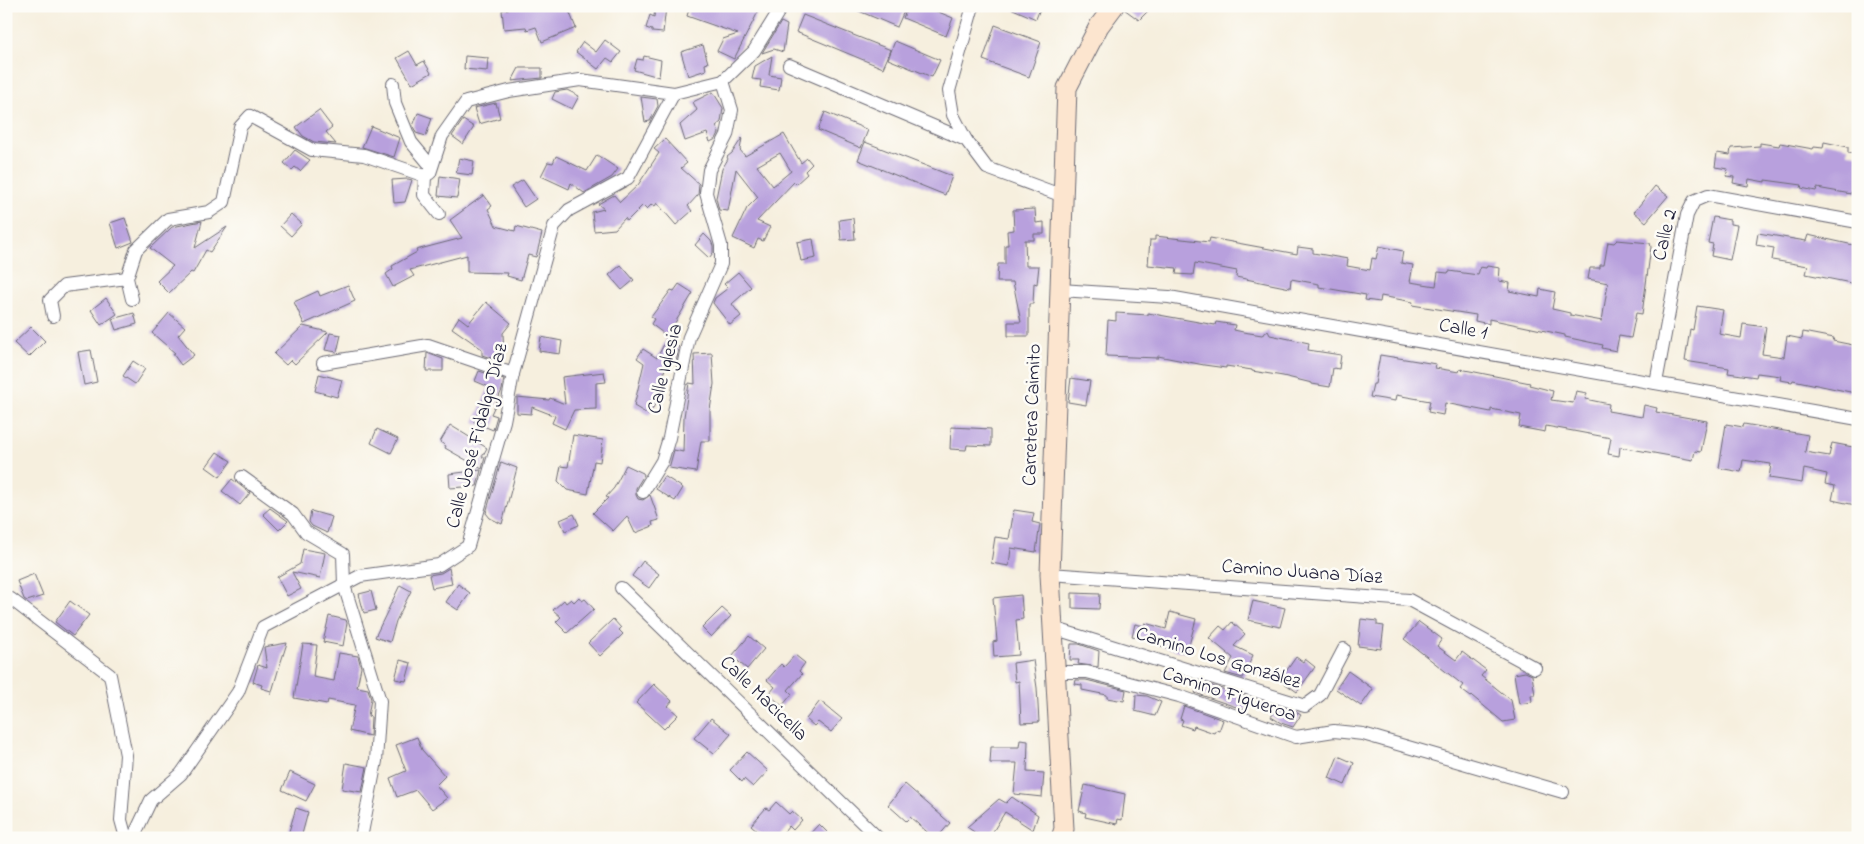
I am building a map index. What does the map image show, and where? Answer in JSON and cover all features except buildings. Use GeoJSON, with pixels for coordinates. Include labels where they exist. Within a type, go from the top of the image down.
{"type":"FeatureCollection","features":[{"type":"Feature","properties":{"kind":"street"},"geometry":{"type":"LineString","coordinates":[[439,214],[424,195],[428,171],[442,136],[466,102],[509,91],[580,80],[674,93],[723,81],[754,51],[782,6]]}},
{"type":"Feature","properties":{"kind":"street"},"geometry":{"type":"LineString","coordinates":[[973,6],[949,91],[953,115],[966,140],[987,168],[1063,196]]}},
{"type":"Feature","properties":{"kind":"street","name":"Carretera Caimito"},"geometry":{"type":"LineString","coordinates":[[1061,838],[1064,829],[1057,672],[1050,574],[1067,88],[1099,26],[1114,6]]}},
{"type":"Feature","properties":{"kind":"street"},"geometry":{"type":"LineString","coordinates":[[789,65],[966,140]]}},
{"type":"Feature","properties":{"kind":"street","name":"Calle Iglesia"},"geometry":{"type":"LineString","coordinates":[[643,492],[662,461],[669,438],[689,337],[721,264],[721,245],[706,193],[709,170],[727,135],[732,110],[723,81]]}},
{"type":"Feature","properties":{"kind":"street"},"geometry":{"type":"LineString","coordinates":[[393,84],[395,103],[411,142],[428,171]]}},
{"type":"Feature","properties":{"kind":"street","name":"Calle José Fidalgo Díaz"},"geometry":{"type":"LineString","coordinates":[[133,838],[151,800],[181,774],[238,692],[263,627],[360,576],[439,565],[468,546],[504,421],[513,374],[554,226],[569,210],[628,178],[674,93]]}},
{"type":"Feature","properties":{"kind":"street"},"geometry":{"type":"LineString","coordinates":[[132,299],[127,278],[136,250],[168,219],[209,212],[224,202],[240,127],[250,116],[312,150],[364,155],[428,171]]}},
{"type":"Feature","properties":{"kind":"street","name":"Calle 2"},"geometry":{"type":"LineString","coordinates":[[1656,383],[1687,215],[1694,201],[1708,195],[1858,222]]}},
{"type":"Feature","properties":{"kind":"street"},"geometry":{"type":"LineString","coordinates":[[54,316],[50,300],[64,286],[127,278]]}},
{"type":"Feature","properties":{"kind":"street","name":"Calle 1"},"geometry":{"type":"LineString","coordinates":[[1060,290],[1169,297],[1858,419]]}},
{"type":"Feature","properties":{"kind":"street"},"geometry":{"type":"LineString","coordinates":[[323,363],[428,345],[513,374]]}},
{"type":"Feature","properties":{"kind":"street"},"geometry":{"type":"LineString","coordinates":[[242,477],[292,514],[306,532],[343,554],[344,585],[380,701],[376,761],[361,838]]}},
{"type":"Feature","properties":{"kind":"street","name":"Camino Juana Díaz"},"geometry":{"type":"LineString","coordinates":[[1050,574],[1409,600],[1535,668]]}},
{"type":"Feature","properties":{"kind":"street","name":"Calle Macicella"},"geometry":{"type":"LineString","coordinates":[[621,588],[878,838]]}},
{"type":"Feature","properties":{"kind":"street"},"geometry":{"type":"LineString","coordinates":[[11,599],[110,675],[126,756],[121,820],[126,838]]}},
{"type":"Feature","properties":{"kind":"street","name":"Camino Los González"},"geometry":{"type":"LineString","coordinates":[[1053,628],[1305,706],[1320,695],[1344,649]]}},
{"type":"Feature","properties":{"kind":"street","name":"Camino Figueroa"},"geometry":{"type":"LineString","coordinates":[[1057,672],[1086,672],[1180,696],[1296,737],[1334,731],[1363,734],[1563,792]]}}]}
